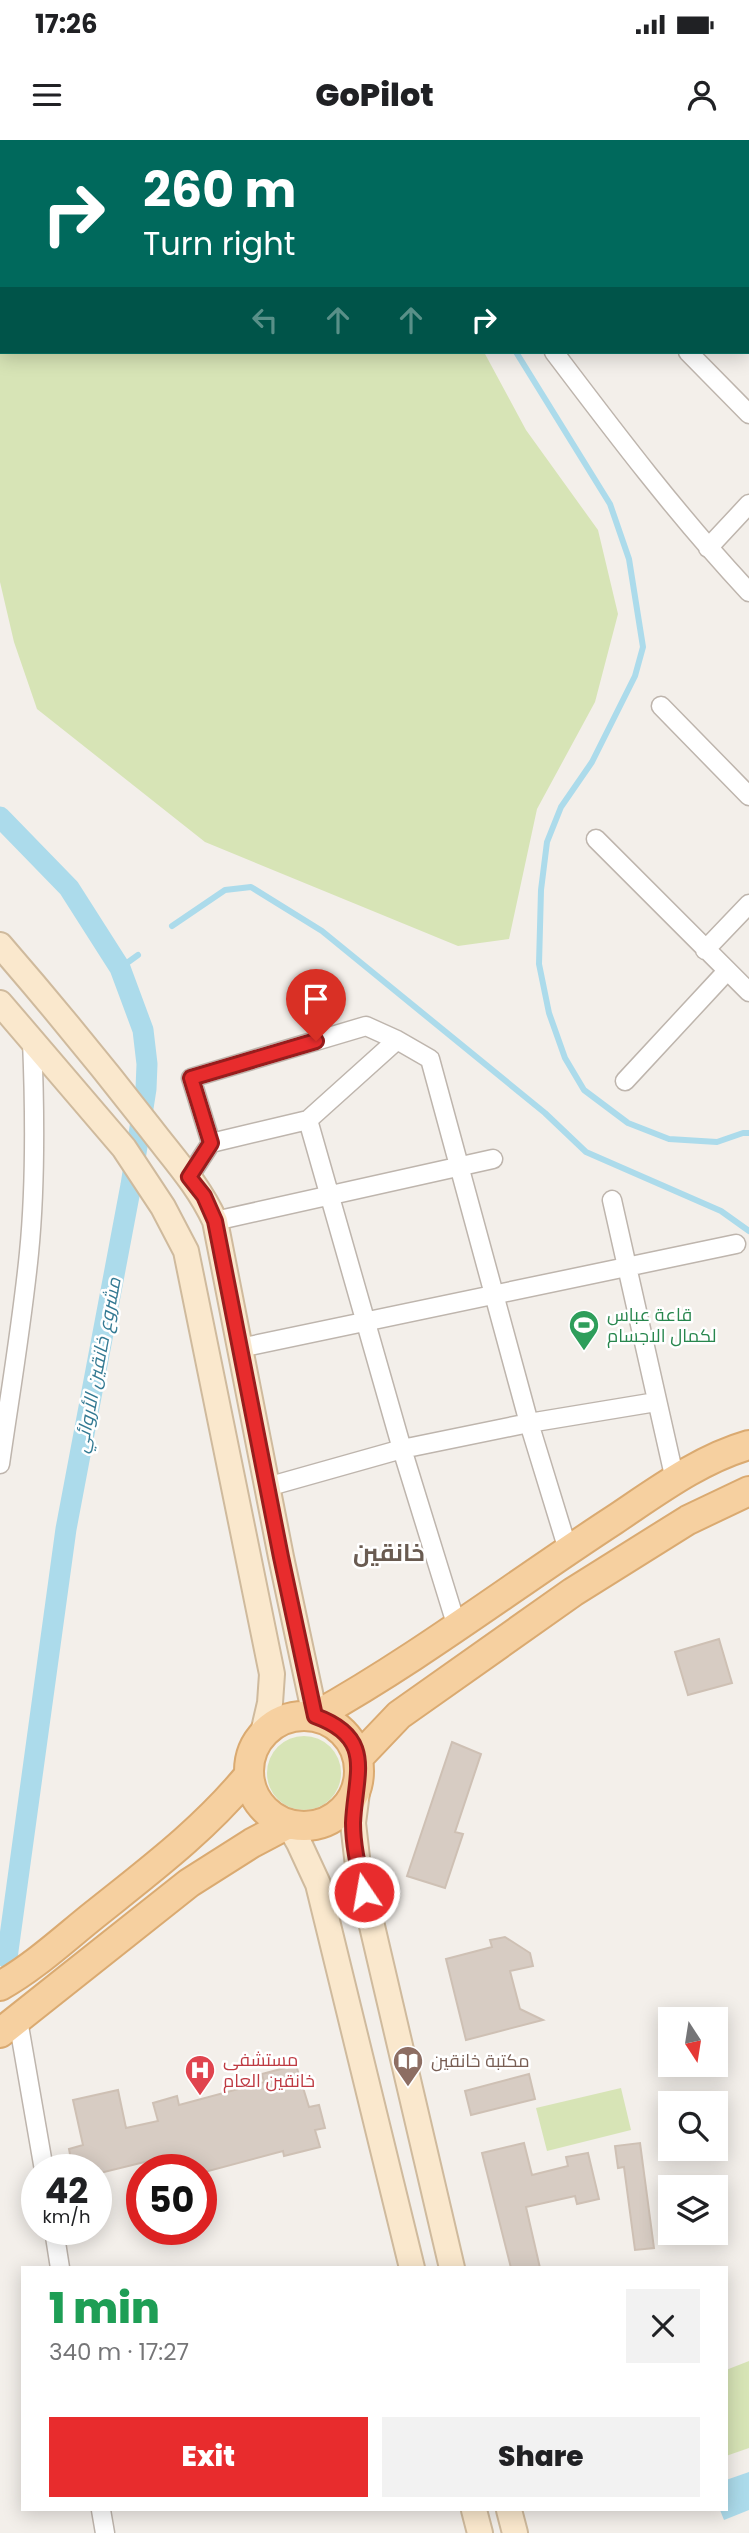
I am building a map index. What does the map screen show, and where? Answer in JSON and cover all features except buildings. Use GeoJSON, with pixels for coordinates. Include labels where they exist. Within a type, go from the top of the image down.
{"type":"FeatureCollection","features":[{"type":"Feature","properties":{"kind":"main road"},"geometry":{"type":"LineString","coordinates":[[0,945],[63,1018],[204,1196],[215,1221],[315,1716]]}},
{"type":"Feature","properties":{"kind":"main road"},"geometry":{"type":"LineString","coordinates":[[0,1003],[141,1170],[186,1251],[272,1674],[270,1703],[263,1733],[252,1753],[248,1775],[252,1792],[261,1806],[273,1817],[288,1824],[306,1826],[323,1823],[339,1814],[351,1801],[358,1771],[399,1715],[573,1592],[688,1520],[741,1494],[711,1460]]}},
{"type":"Feature","properties":{"kind":"main road"},"geometry":{"type":"LineString","coordinates":[[179,1235],[215,1221]]}},
{"type":"Feature","properties":{"kind":"main road"},"geometry":{"type":"LineString","coordinates":[[315,1716],[373,1684],[559,1556],[676,1480],[711,1460],[749,1445]]}},
{"type":"Feature","properties":{"kind":"main road"},"geometry":{"type":"LineString","coordinates":[[559,1556],[573,1592]]}},
{"type":"Feature","properties":{"kind":"main road"},"geometry":{"type":"LineString","coordinates":[[263,1733],[278,1722],[296,1716],[315,1716],[330,1721],[343,1731],[352,1743],[358,1771],[353,1823],[358,1866],[452,2266]]}},
{"type":"Feature","properties":{"kind":"main road"},"geometry":{"type":"LineString","coordinates":[[0,1986],[58,1944],[188,1839],[230,1798],[248,1775]]}},
{"type":"Feature","properties":{"kind":"main road"},"geometry":{"type":"LineString","coordinates":[[9,2027],[188,1883],[288,1824]]}},
{"type":"Feature","properties":{"kind":"main road"},"geometry":{"type":"LineString","coordinates":[[288,1824],[318,1884],[412,2266]]}},
{"type":"Feature","properties":{"kind":"main road"},"geometry":{"type":"LineString","coordinates":[[474,2511],[480,2533]]}},
{"type":"Feature","properties":{"kind":"main road"},"geometry":{"type":"LineString","coordinates":[[509,2511],[515,2533]]}},
{"type":"Feature","properties":{"kind":"street"},"geometry":{"type":"LineString","coordinates":[[556,354],[638,463],[708,548],[749,592]]}},
{"type":"Feature","properties":{"kind":"street"},"geometry":{"type":"LineString","coordinates":[[690,354],[749,414]]}},
{"type":"Feature","properties":{"kind":"street"},"geometry":{"type":"LineString","coordinates":[[708,548],[749,504]]}},
{"type":"Feature","properties":{"kind":"street"},"geometry":{"type":"LineString","coordinates":[[661,706],[749,796]]}},
{"type":"Feature","properties":{"kind":"street"},"geometry":{"type":"LineString","coordinates":[[596,839],[749,992]]}},
{"type":"Feature","properties":{"kind":"street"},"geometry":{"type":"LineString","coordinates":[[705,950],[749,905]]}},
{"type":"Feature","properties":{"kind":"street"},"geometry":{"type":"LineString","coordinates":[[625,1081],[727,971]]}},
{"type":"Feature","properties":{"kind":"street"},"geometry":{"type":"LineString","coordinates":[[211,1143],[191,1078],[366,1026],[430,1059],[529,1423],[559,1556]]}},
{"type":"Feature","properties":{"kind":"street"},"geometry":{"type":"LineString","coordinates":[[0,1464],[33,1213],[36,1121],[32,1040]]}},
{"type":"Feature","properties":{"kind":"street"},"geometry":{"type":"LineString","coordinates":[[189,1177],[211,1143],[308,1120],[397,1040]]}},
{"type":"Feature","properties":{"kind":"street"},"geometry":{"type":"LineString","coordinates":[[308,1120],[401,1449],[457,1627]]}},
{"type":"Feature","properties":{"kind":"street"},"geometry":{"type":"LineString","coordinates":[[215,1221],[493,1159]]}},
{"type":"Feature","properties":{"kind":"street"},"geometry":{"type":"LineString","coordinates":[[612,1200],[656,1402],[676,1480]]}},
{"type":"Feature","properties":{"kind":"street"},"geometry":{"type":"LineString","coordinates":[[240,1348],[736,1244]]}},
{"type":"Feature","properties":{"kind":"street"},"geometry":{"type":"LineString","coordinates":[[267,1487],[401,1449],[529,1423],[656,1402]]}},
{"type":"Feature","properties":{"kind":"street"},"geometry":{"type":"LineString","coordinates":[[9,2027],[40,2154]]}},
{"type":"Feature","properties":{"kind":"street"},"geometry":{"type":"LineString","coordinates":[[56,2245],[60,2266]]}},
{"type":"Feature","properties":{"kind":"street"},"geometry":{"type":"LineString","coordinates":[[101,2511],[105,2533]]}},
{"type":"Feature","properties":{"kind":"green space"},"geometry":{"type":"Polygon","coordinates":[[[0,354],[485,354],[526,430],[598,530],[618,614],[595,702],[537,809],[509,939],[458,946],[205,842],[37,709],[14,642],[0,582],[0,354]]]}},
{"type":"Feature","properties":{"kind":"green space"},"geometry":{"type":"Polygon","coordinates":[[[304,1736],[318,1739],[330,1747],[338,1759],[341,1773],[338,1787],[330,1799],[318,1807],[304,1810],[290,1807],[278,1799],[270,1787],[267,1773],[270,1759],[278,1747],[290,1739],[304,1736]]]}},
{"type":"Feature","properties":{"kind":"green space"},"geometry":{"type":"Polygon","coordinates":[[[621,2088],[631,2130],[547,2151],[536,2108],[621,2088]]]}},
{"type":"Feature","properties":{"kind":"green space"},"geometry":{"type":"Polygon","coordinates":[[[749,2361],[749,2448],[728,2455],[728,2369],[749,2361]]]}},
{"type":"Feature","properties":{"kind":"water"},"geometry":{"type":"Polygon","coordinates":[[[749,2472],[749,2510],[724,2520],[720,2511],[728,2511],[728,2479],[749,2472]]]}},
{"type":"Feature","properties":{"kind":"waterway"},"geometry":{"type":"LineString","coordinates":[[517,354],[610,504],[629,559],[643,647],[635,676],[592,762],[561,807],[547,842],[541,890],[539,964],[549,1013],[565,1058],[584,1090],[628,1123],[669,1139],[717,1142],[749,1133]]}},
{"type":"Feature","properties":{"kind":"waterway","name":"مشروع خانقين الأروائي"},"geometry":{"type":"LineString","coordinates":[[0,817],[69,888],[120,968],[143,1030],[147,1064],[146,1089],[131,1185],[66,1529],[7,1958]]}},
{"type":"Feature","properties":{"kind":"waterway"},"geometry":{"type":"LineString","coordinates":[[172,926],[225,890],[251,887],[322,931],[545,1113],[586,1152],[721,1211],[749,1231]]}},
{"type":"Feature","properties":{"kind":"waterway"},"geometry":{"type":"LineString","coordinates":[[120,968],[138,955]]}},
{"type":"Feature","properties":{"kind":"place","name":"قاعة عباس لكمال الاجسام"},"geometry":{"type":"Point","coordinates":[584,1352]}},
{"type":"Feature","properties":{"kind":"place","name":"مكتبة خانقين"},"geometry":{"type":"Point","coordinates":[408,2088]}},
{"type":"Feature","properties":{"kind":"place","name":"مستشفى خانقين العام"},"geometry":{"type":"Point","coordinates":[200,2097]}},
{"type":"Feature","properties":{"kind":"district","name":"خانقين"},"geometry":{"type":"Point","coordinates":[389,1553]}},
{"type":"Feature","properties":{"kind":"route"},"geometry":{"type":"LineString","coordinates":[[316,1041],[191,1078],[211,1143],[189,1177],[204,1196],[215,1221],[315,1716],[330,1721],[343,1731],[358,1758],[360,1771],[353,1823],[354,1844],[364,1892]]}}]}
